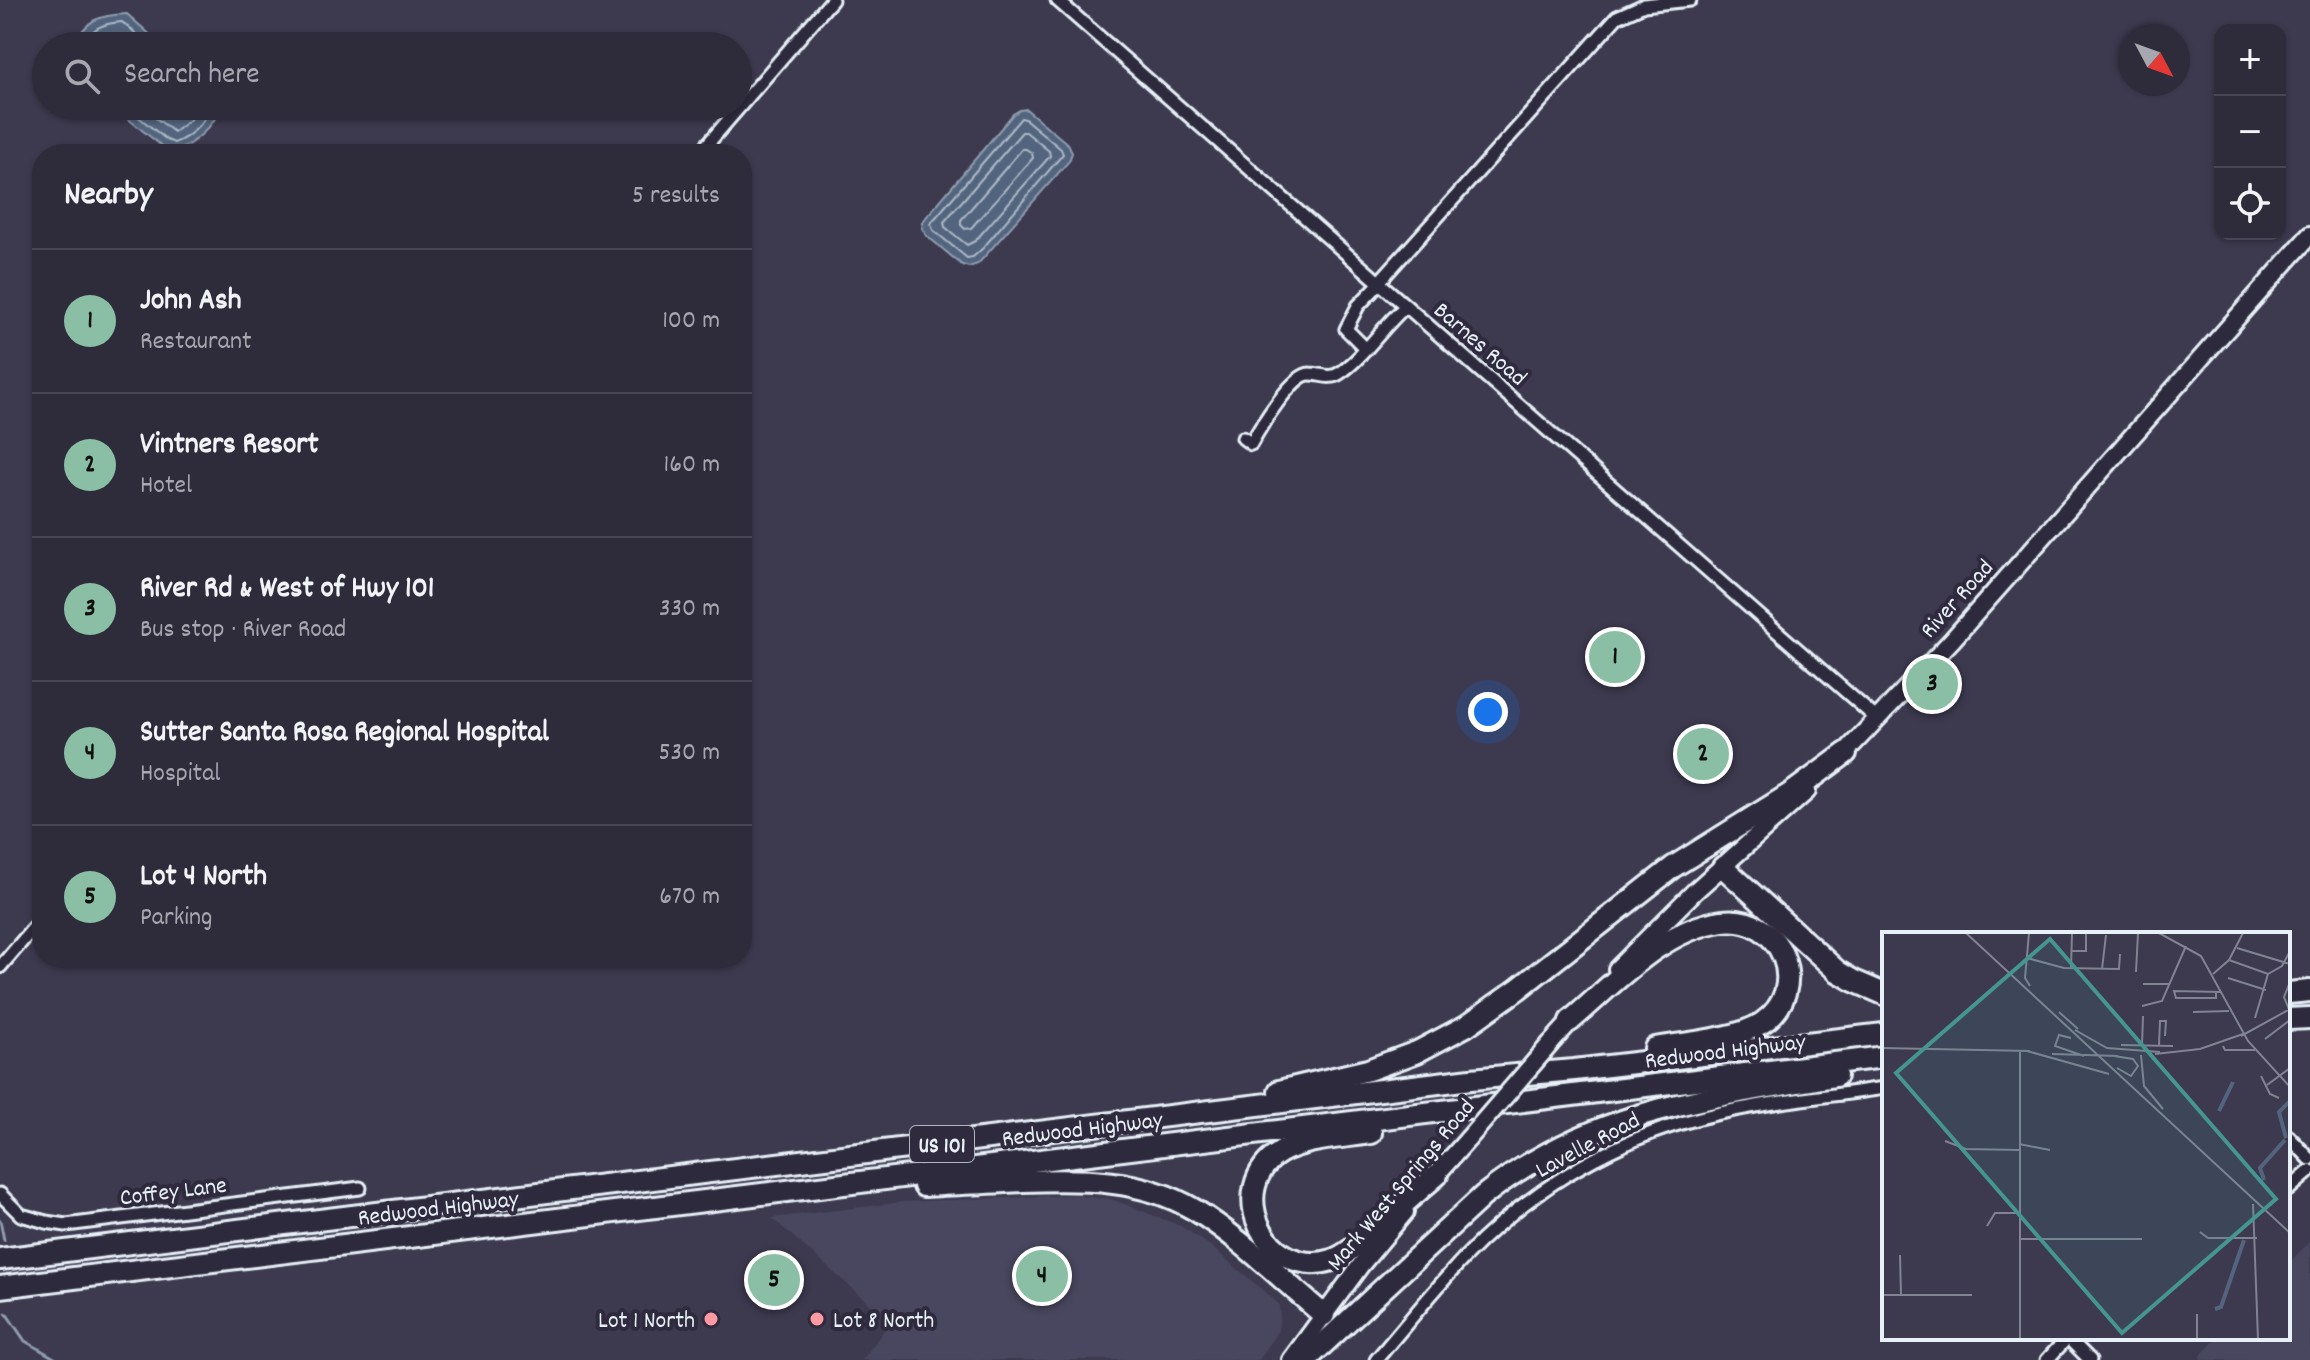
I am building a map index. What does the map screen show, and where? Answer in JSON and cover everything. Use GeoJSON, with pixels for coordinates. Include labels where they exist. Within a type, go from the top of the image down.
{"type":"FeatureCollection","features":[{"type":"Feature","properties":{"kind":"highway"},"geometry":{"type":"LineString","coordinates":[[1163,1117],[1368,1070],[1450,1036],[1518,989],[1673,867],[1785,797],[1846,753]]}},
{"type":"Feature","properties":{"kind":"highway"},"geometry":{"type":"LineString","coordinates":[[1723,867],[1830,966],[1882,993]]}},
{"type":"Feature","properties":{"kind":"highway"},"geometry":{"type":"LineString","coordinates":[[1570,1021],[1654,951],[1690,931],[1711,924],[1739,921],[1761,929],[1774,940],[1786,965],[1784,997],[1774,1013],[1755,1027],[1652,1049],[1574,1070]]}},
{"type":"Feature","properties":{"kind":"highway"},"geometry":{"type":"LineString","coordinates":[[2290,993],[2310,991]]}},
{"type":"Feature","properties":{"kind":"highway"},"geometry":{"type":"LineString","coordinates":[[2290,1019],[2310,1018]]}},
{"type":"Feature","properties":{"kind":"highway","name":"Redwood Highway"},"geometry":{"type":"LineString","coordinates":[[0,1259],[1471,1079],[1882,1034]]}},
{"type":"Feature","properties":{"kind":"highway","name":"Redwood Highway"},"geometry":{"type":"LineString","coordinates":[[0,1287],[1882,1059]]}},
{"type":"Feature","properties":{"kind":"highway"},"geometry":{"type":"LineString","coordinates":[[1306,1360],[1483,1196],[1518,1169],[1553,1148],[1645,1113],[1722,1094],[1843,1075],[1882,1060]]}},
{"type":"Feature","properties":{"kind":"highway"},"geometry":{"type":"LineString","coordinates":[[1437,1175],[1350,1250],[1331,1260],[1303,1261],[1283,1254],[1268,1241],[1255,1218],[1257,1184],[1263,1171],[1279,1154],[1303,1144],[1398,1129],[1447,1111]]}},
{"type":"Feature","properties":{"kind":"highway"},"geometry":{"type":"LineString","coordinates":[[832,1185],[910,1186],[1078,1179],[1124,1184],[1184,1204],[1211,1221],[1324,1315]]}},
{"type":"Feature","properties":{"kind":"main road","name":"River Road"},"geometry":{"type":"LineString","coordinates":[[1551,1043],[1647,938],[1846,753],[1952,640],[2310,235]]}},
{"type":"Feature","properties":{"kind":"main road","name":"Mark West Springs Road"},"geometry":{"type":"LineString","coordinates":[[1291,1360],[1360,1266],[1551,1043]]}},
{"type":"Feature","properties":{"kind":"street"},"geometry":{"type":"LineString","coordinates":[[752,93],[832,0]]}},
{"type":"Feature","properties":{"kind":"street"},"geometry":{"type":"LineString","coordinates":[[1365,348],[1346,329],[1358,306],[1617,17],[1644,5],[1690,0]]}},
{"type":"Feature","properties":{"kind":"street","name":"Barnes Road"},"geometry":{"type":"LineString","coordinates":[[1060,1],[1877,719]]}},
{"type":"Feature","properties":{"kind":"street"},"geometry":{"type":"LineString","coordinates":[[708,144],[728,120]]}},
{"type":"Feature","properties":{"kind":"street"},"geometry":{"type":"LineString","coordinates":[[1243,438],[1251,444],[1268,412],[1301,376],[1309,373],[1337,376],[1406,306]]}},
{"type":"Feature","properties":{"kind":"street"},"geometry":{"type":"LineString","coordinates":[[0,967],[32,930]]}},
{"type":"Feature","properties":{"kind":"street","name":"Lavelle Road"},"geometry":{"type":"LineString","coordinates":[[1376,1360],[1481,1241],[1541,1192],[1596,1158],[1659,1130],[1709,1116],[1882,1088]]}},
{"type":"Feature","properties":{"kind":"street"},"geometry":{"type":"LineString","coordinates":[[2290,1138],[2310,1159]]}},
{"type":"Feature","properties":{"kind":"street"},"geometry":{"type":"LineString","coordinates":[[2290,1188],[2310,1171]]}},
{"type":"Feature","properties":{"kind":"street","name":"Coffey Lane"},"geometry":{"type":"LineString","coordinates":[[0,1194],[21,1215],[66,1225],[360,1188]]}},
{"type":"Feature","properties":{"kind":"street"},"geometry":{"type":"LineString","coordinates":[[2047,1360],[2065,1340]]}},
{"type":"Feature","properties":{"kind":"street"},"geometry":{"type":"LineString","coordinates":[[2069,1340],[2090,1360]]}},
{"type":"Feature","properties":{"kind":"shaded area"},"geometry":{"type":"Polygon","coordinates":[[[1074,1195],[1111,1199],[1181,1226],[1213,1248],[1279,1304],[1278,1331],[1259,1360],[862,1360],[890,1322],[772,1218],[903,1202],[1074,1195]]]}},
{"type":"Feature","properties":{"kind":"shaded area"},"geometry":{"type":"Polygon","coordinates":[[[2310,1241],[2310,1360],[2201,1360],[2200,1356],[2215,1340],[2290,1340],[2290,1262],[2310,1241]]]}},
{"type":"Feature","properties":{"kind":"water"},"geometry":{"type":"Polygon","coordinates":[[[127,14],[147,32],[82,32],[94,20],[127,14]]]}},
{"type":"Feature","properties":{"kind":"water"},"geometry":{"type":"Polygon","coordinates":[[[1026,109],[1069,145],[1072,153],[1069,161],[978,264],[969,267],[962,265],[926,235],[922,228],[923,221],[1013,114],[1026,109]]]}},
{"type":"Feature","properties":{"kind":"water"},"geometry":{"type":"Polygon","coordinates":[[[129,120],[214,120],[188,144],[159,144],[129,120]]]}},
{"type":"Feature","properties":{"kind":"waterway"},"geometry":{"type":"LineString","coordinates":[[0,1220],[4,1240]]}},
{"type":"Feature","properties":{"kind":"waterway"},"geometry":{"type":"LineString","coordinates":[[6,1313],[25,1341],[58,1360]]}},
{"type":"Feature","properties":{"kind":"place","name":"John Ash"},"geometry":{"type":"Point","coordinates":[1615,657]}},
{"type":"Feature","properties":{"kind":"place","name":"River Rd & West of Hwy 101"},"geometry":{"type":"Point","coordinates":[1932,684]}},
{"type":"Feature","properties":{"kind":"place","name":"Vintners Resort"},"geometry":{"type":"Point","coordinates":[1703,754]}},
{"type":"Feature","properties":{"kind":"place","name":"Sutter Santa Rosa Regional Hospital"},"geometry":{"type":"Point","coordinates":[1042,1276]}},
{"type":"Feature","properties":{"kind":"place","name":"Lot 4 North"},"geometry":{"type":"Point","coordinates":[774,1280]}},
{"type":"Feature","properties":{"kind":"place","name":"Lot 1 North"},"geometry":{"type":"Point","coordinates":[711,1319]}},
{"type":"Feature","properties":{"kind":"place","name":"Lot 8 North"},"geometry":{"type":"Point","coordinates":[817,1319]}}]}
